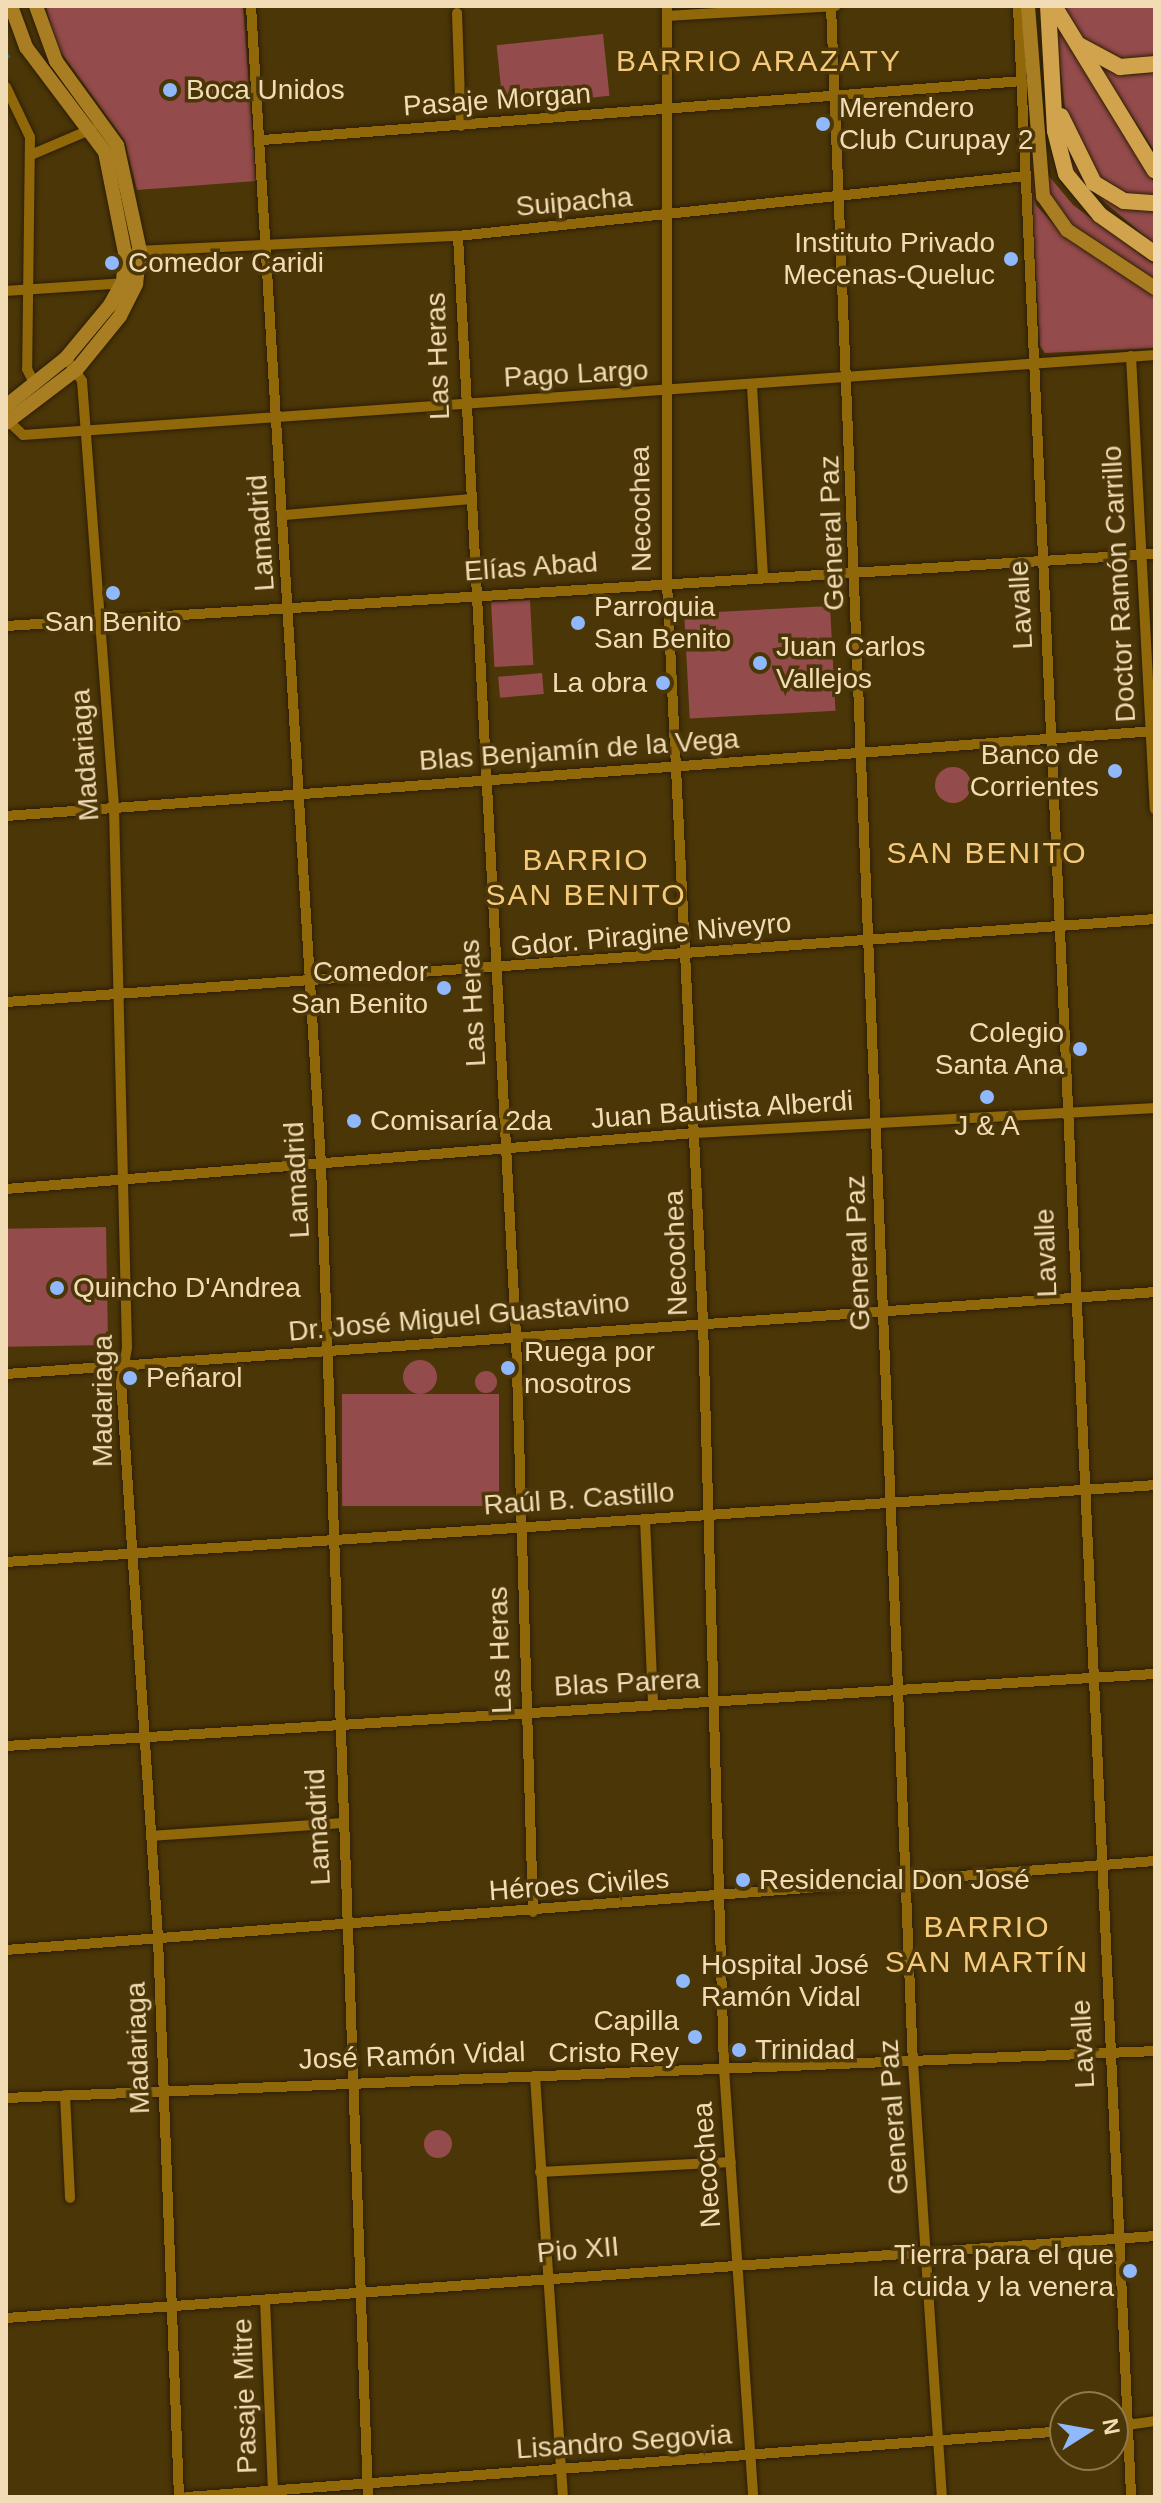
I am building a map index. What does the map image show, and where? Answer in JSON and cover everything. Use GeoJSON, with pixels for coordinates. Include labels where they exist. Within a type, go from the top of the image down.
{"type":"FeatureCollection","features":[{"type":"Feature","properties":{"kind":"highway"},"geometry":{"type":"LineString","coordinates":[[1048,6],[1049,74],[1058,148],[1072,185],[1155,254]]}},
{"type":"Feature","properties":{"kind":"highway"},"geometry":{"type":"LineString","coordinates":[[1054,6],[1071,39],[1155,171]]}},
{"type":"Feature","properties":{"kind":"highway"},"geometry":{"type":"LineString","coordinates":[[1071,39],[1111,65],[1155,64]]}},
{"type":"Feature","properties":{"kind":"highway"},"geometry":{"type":"LineString","coordinates":[[1049,74],[1088,177],[1124,201],[1155,203]]}},
{"type":"Feature","properties":{"kind":"main road"},"geometry":{"type":"LineString","coordinates":[[11,6],[26,47],[90,131],[111,167],[129,283]]}},
{"type":"Feature","properties":{"kind":"main road"},"geometry":{"type":"LineString","coordinates":[[7,421],[72,363],[129,283],[140,251],[123,162],[103,121],[56,61],[36,6]]}},
{"type":"Feature","properties":{"kind":"main road"},"geometry":{"type":"LineString","coordinates":[[1028,6],[1038,178],[1048,206],[1067,230],[1155,288]]}},
{"type":"Feature","properties":{"kind":"main road"},"geometry":{"type":"LineString","coordinates":[[6,406],[72,363]]}},
{"type":"Feature","properties":{"kind":"street","name":"Lamadrid"},"geometry":{"type":"LineString","coordinates":[[251,6],[263,140],[321,1165],[329,1352],[337,1723],[368,2497]]}},
{"type":"Feature","properties":{"kind":"street","name":"General Paz"},"geometry":{"type":"LineString","coordinates":[[831,6],[850,380],[913,2062],[942,2497]]}},
{"type":"Feature","properties":{"kind":"street"},"geometry":{"type":"LineString","coordinates":[[667,11],[838,6]]}},
{"type":"Feature","properties":{"kind":"street","name":"Lavalle"},"geometry":{"type":"LineString","coordinates":[[1018,6],[1052,740],[1072,1301],[1125,2391]]}},
{"type":"Feature","properties":{"kind":"street","name":"Necochea"},"geometry":{"type":"LineString","coordinates":[[667,11],[670,112],[663,393],[667,583],[703,1322],[724,2068],[753,2497]]}},
{"type":"Feature","properties":{"kind":"street"},"geometry":{"type":"LineString","coordinates":[[457,13],[461,126]]}},
{"type":"Feature","properties":{"kind":"street","name":"Pasaje Morgan"},"geometry":{"type":"LineString","coordinates":[[263,140],[670,112],[1022,81]]}},
{"type":"Feature","properties":{"kind":"street"},"geometry":{"type":"LineString","coordinates":[[6,87],[25,122],[31,155],[27,369],[35,385]]}},
{"type":"Feature","properties":{"kind":"street"},"geometry":{"type":"LineString","coordinates":[[31,155],[90,131],[103,121]]}},
{"type":"Feature","properties":{"kind":"street","name":"Suipacha"},"geometry":{"type":"LineString","coordinates":[[125,253],[458,236],[667,217],[840,193],[1026,176]]}},
{"type":"Feature","properties":{"kind":"street","name":"Las Heras"},"geometry":{"type":"LineString","coordinates":[[458,236],[463,405],[516,1335],[533,1912]]}},
{"type":"Feature","properties":{"kind":"street"},"geometry":{"type":"LineString","coordinates":[[6,291],[129,283]]}},
{"type":"Feature","properties":{"kind":"street","name":"Pago Largo"},"geometry":{"type":"LineString","coordinates":[[7,421],[23,435],[850,380],[1035,362],[1155,355]]}},
{"type":"Feature","properties":{"kind":"street","name":"Doctor Ramón Carrillo"},"geometry":{"type":"LineString","coordinates":[[1131,356],[1150,555],[1155,809]]}},
{"type":"Feature","properties":{"kind":"street","name":"Madariaga"},"geometry":{"type":"LineString","coordinates":[[72,363],[86,430],[114,808],[122,993],[124,1365],[131,1552],[158,1938],[169,2308],[179,2497]]}},
{"type":"Feature","properties":{"kind":"street"},"geometry":{"type":"LineString","coordinates":[[752,386],[763,576]]}},
{"type":"Feature","properties":{"kind":"street"},"geometry":{"type":"LineString","coordinates":[[284,515],[469,499]]}},
{"type":"Feature","properties":{"kind":"street","name":"Elías Abad"},"geometry":{"type":"LineString","coordinates":[[6,626],[763,576],[1150,555]]}},
{"type":"Feature","properties":{"kind":"street","name":"Blas Benjamín de la Vega"},"geometry":{"type":"LineString","coordinates":[[6,816],[1153,731]]}},
{"type":"Feature","properties":{"kind":"street","name":"Gdor. Piragine Niveyro"},"geometry":{"type":"LineString","coordinates":[[6,1002],[496,972],[1155,919]]}},
{"type":"Feature","properties":{"kind":"street","name":"Juan Bautista Alberdi"},"geometry":{"type":"LineString","coordinates":[[6,1189],[504,1152],[695,1133],[1065,1116],[1155,1108]]}},
{"type":"Feature","properties":{"kind":"street","name":"Dr. José Miguel Guastavino"},"geometry":{"type":"LineString","coordinates":[[6,1374],[703,1322],[1072,1301],[1155,1292]]}},
{"type":"Feature","properties":{"kind":"street","name":"Raúl B. Castillo"},"geometry":{"type":"LineString","coordinates":[[6,1562],[709,1515],[894,1499],[1155,1485]]}},
{"type":"Feature","properties":{"kind":"street"},"geometry":{"type":"LineString","coordinates":[[645,1519],[653,1705]]}},
{"type":"Feature","properties":{"kind":"street","name":"Blas Parera"},"geometry":{"type":"LineString","coordinates":[[6,1746],[1155,1674]]}},
{"type":"Feature","properties":{"kind":"street"},"geometry":{"type":"LineString","coordinates":[[151,1836],[342,1823]]}},
{"type":"Feature","properties":{"kind":"street","name":"Héroes Civiles"},"geometry":{"type":"LineString","coordinates":[[6,1950],[721,1898],[1155,1861]]}},
{"type":"Feature","properties":{"kind":"street","name":"José Ramón Vidal"},"geometry":{"type":"LineString","coordinates":[[6,2098],[163,2089],[1155,2051]]}},
{"type":"Feature","properties":{"kind":"street"},"geometry":{"type":"LineString","coordinates":[[535,2076],[545,2277],[563,2497]]}},
{"type":"Feature","properties":{"kind":"street"},"geometry":{"type":"LineString","coordinates":[[65,2095],[70,2198]]}},
{"type":"Feature","properties":{"kind":"street"},"geometry":{"type":"LineString","coordinates":[[540,2172],[731,2162]]}},
{"type":"Feature","properties":{"kind":"street","name":"Pio XII"},"geometry":{"type":"LineString","coordinates":[[6,2318],[169,2308],[738,2261],[1155,2236]]}},
{"type":"Feature","properties":{"kind":"street","name":"Pasaje Mitre"},"geometry":{"type":"LineString","coordinates":[[265,2300],[273,2490]]}},
{"type":"Feature","properties":{"kind":"street"},"geometry":{"type":"LineString","coordinates":[[1129,2425],[1155,2421]]}},
{"type":"Feature","properties":{"kind":"street","name":"Lisandro Segovia"},"geometry":{"type":"LineString","coordinates":[[187,2497],[1049,2432]]}},
{"type":"Feature","properties":{"kind":"street","name":"Lavalle"},"geometry":{"type":"LineString","coordinates":[[1129,2469],[1131,2497]]}},
{"type":"Feature","properties":{"kind":"shaded area","name":"Boca Unidos"},"geometry":{"type":"Polygon","coordinates":[[[46,6],[243,6],[256,181],[137,190],[125,141],[55,44],[46,6]]]}},
{"type":"Feature","properties":{"kind":"shaded area"},"geometry":{"type":"Polygon","coordinates":[[[1021,6],[1036,205],[1060,231],[1155,291],[1155,348],[1045,353],[1040,346],[1021,6]]]}},
{"type":"Feature","properties":{"kind":"shaded area"},"geometry":{"type":"Polygon","coordinates":[[[1060,6],[1155,6],[1155,55],[1120,61],[1081,39],[1060,6]]]}},
{"type":"Feature","properties":{"kind":"shaded area"},"geometry":{"type":"Polygon","coordinates":[[[1055,24],[1155,184],[1155,196],[1120,192],[1095,175],[1065,108],[1055,24]]]}},
{"type":"Feature","properties":{"kind":"shaded area"},"geometry":{"type":"Polygon","coordinates":[[[603,34],[609,96],[503,107],[497,45],[603,34]]]}},
{"type":"Feature","properties":{"kind":"shaded area"},"geometry":{"type":"Polygon","coordinates":[[[1099,66],[1131,75],[1155,72],[1155,152],[1099,66]]]}},
{"type":"Feature","properties":{"kind":"shaded area"},"geometry":{"type":"Polygon","coordinates":[[[1065,145],[1088,184],[1155,207],[1155,245],[1074,176],[1065,145]]]}},
{"type":"Feature","properties":{"kind":"shaded area"},"geometry":{"type":"Polygon","coordinates":[[[1048,175],[1073,205],[1155,265],[1155,283],[1082,237],[1045,195],[1048,175]]]}},
{"type":"Feature","properties":{"kind":"shaded area"},"geometry":{"type":"Polygon","coordinates":[[[530,600],[533,665],[494,667],[491,602],[530,600]]]}},
{"type":"Feature","properties":{"kind":"shaded area","name":"Juan Carlos Vallejos"},"geometry":{"type":"Polygon","coordinates":[[[830,606],[835,711],[690,718],[684,614],[830,606]]]}},
{"type":"Feature","properties":{"kind":"shaded area"},"geometry":{"type":"Polygon","coordinates":[[[542,673],[544,694],[500,698],[498,677],[542,673]]]}},
{"type":"Feature","properties":{"kind":"shaded area"},"geometry":{"type":"Polygon","coordinates":[[[953,767],[966,772],[971,785],[966,798],[953,803],[940,798],[935,785],[940,772],[953,767]]]}},
{"type":"Feature","properties":{"kind":"shaded area","name":"Quincho D'Andrea"},"geometry":{"type":"Polygon","coordinates":[[[106,1227],[108,1345],[8,1347],[6,1229],[106,1227]]]}},
{"type":"Feature","properties":{"kind":"shaded area"},"geometry":{"type":"Polygon","coordinates":[[[420,1360],[432,1365],[437,1377],[432,1389],[420,1394],[408,1389],[403,1377],[408,1365],[420,1360]]]}},
{"type":"Feature","properties":{"kind":"shaded area"},"geometry":{"type":"Polygon","coordinates":[[[486,1371],[494,1374],[497,1382],[494,1390],[486,1393],[478,1390],[475,1382],[478,1374],[486,1371]]]}},
{"type":"Feature","properties":{"kind":"shaded area"},"geometry":{"type":"Polygon","coordinates":[[[342,1394],[499,1394],[499,1506],[342,1506],[342,1394]]]}},
{"type":"Feature","properties":{"kind":"shaded area"},"geometry":{"type":"Polygon","coordinates":[[[438,2130],[448,2134],[452,2144],[448,2154],[438,2158],[428,2154],[424,2144],[428,2134],[438,2130]]]}},
{"type":"Feature","properties":{"kind":"place","name":"Boca Unidos"},"geometry":{"type":"Point","coordinates":[170,90]}},
{"type":"Feature","properties":{"kind":"place","name":"Merendero Club Curupay 2"},"geometry":{"type":"Point","coordinates":[823,124]}},
{"type":"Feature","properties":{"kind":"place","name":"Instituto Privado Mecenas-Queluc"},"geometry":{"type":"Point","coordinates":[1011,259]}},
{"type":"Feature","properties":{"kind":"place","name":"Comedor Caridi"},"geometry":{"type":"Point","coordinates":[112,263]}},
{"type":"Feature","properties":{"kind":"place","name":"San Benito"},"geometry":{"type":"Point","coordinates":[113,593]}},
{"type":"Feature","properties":{"kind":"place","name":"Parroquia San Benito"},"geometry":{"type":"Point","coordinates":[578,623]}},
{"type":"Feature","properties":{"kind":"place","name":"Juan Carlos Vallejos"},"geometry":{"type":"Point","coordinates":[760,663]}},
{"type":"Feature","properties":{"kind":"place","name":"La obra"},"geometry":{"type":"Point","coordinates":[663,683]}},
{"type":"Feature","properties":{"kind":"place","name":"Banco de Corrientes"},"geometry":{"type":"Point","coordinates":[1115,771]}},
{"type":"Feature","properties":{"kind":"place","name":"Comedor San Benito"},"geometry":{"type":"Point","coordinates":[444,988]}},
{"type":"Feature","properties":{"kind":"place","name":"Colegio Santa Ana"},"geometry":{"type":"Point","coordinates":[1080,1049]}},
{"type":"Feature","properties":{"kind":"place","name":"J & A"},"geometry":{"type":"Point","coordinates":[987,1097]}},
{"type":"Feature","properties":{"kind":"place","name":"Comisaría 2da"},"geometry":{"type":"Point","coordinates":[354,1121]}},
{"type":"Feature","properties":{"kind":"place","name":"Quincho D'Andrea"},"geometry":{"type":"Point","coordinates":[57,1288]}},
{"type":"Feature","properties":{"kind":"place","name":"Ruega por nosotros"},"geometry":{"type":"Point","coordinates":[508,1368]}},
{"type":"Feature","properties":{"kind":"place","name":"Peñarol"},"geometry":{"type":"Point","coordinates":[130,1378]}},
{"type":"Feature","properties":{"kind":"place","name":"Residencial Don José"},"geometry":{"type":"Point","coordinates":[743,1880]}},
{"type":"Feature","properties":{"kind":"place","name":"Hospital José Ramón Vidal"},"geometry":{"type":"Point","coordinates":[683,1981]}},
{"type":"Feature","properties":{"kind":"place","name":"Capilla Cristo Rey"},"geometry":{"type":"Point","coordinates":[695,2037]}},
{"type":"Feature","properties":{"kind":"place","name":"Trinidad"},"geometry":{"type":"Point","coordinates":[739,2050]}},
{"type":"Feature","properties":{"kind":"place","name":"Tierra para el que la cuida y la venera"},"geometry":{"type":"Point","coordinates":[1130,2271]}},
{"type":"Feature","properties":{"kind":"district","name":"BARRIO ARAZATY"},"geometry":{"type":"Point","coordinates":[759,61]}},
{"type":"Feature","properties":{"kind":"district","name":"SAN BENITO"},"geometry":{"type":"Point","coordinates":[987,853]}},
{"type":"Feature","properties":{"kind":"district","name":"BARRIO SAN BENITO"},"geometry":{"type":"Point","coordinates":[586,877]}},
{"type":"Feature","properties":{"kind":"district","name":"BARRIO SAN MARTÍN"},"geometry":{"type":"Point","coordinates":[987,1944]}}]}
